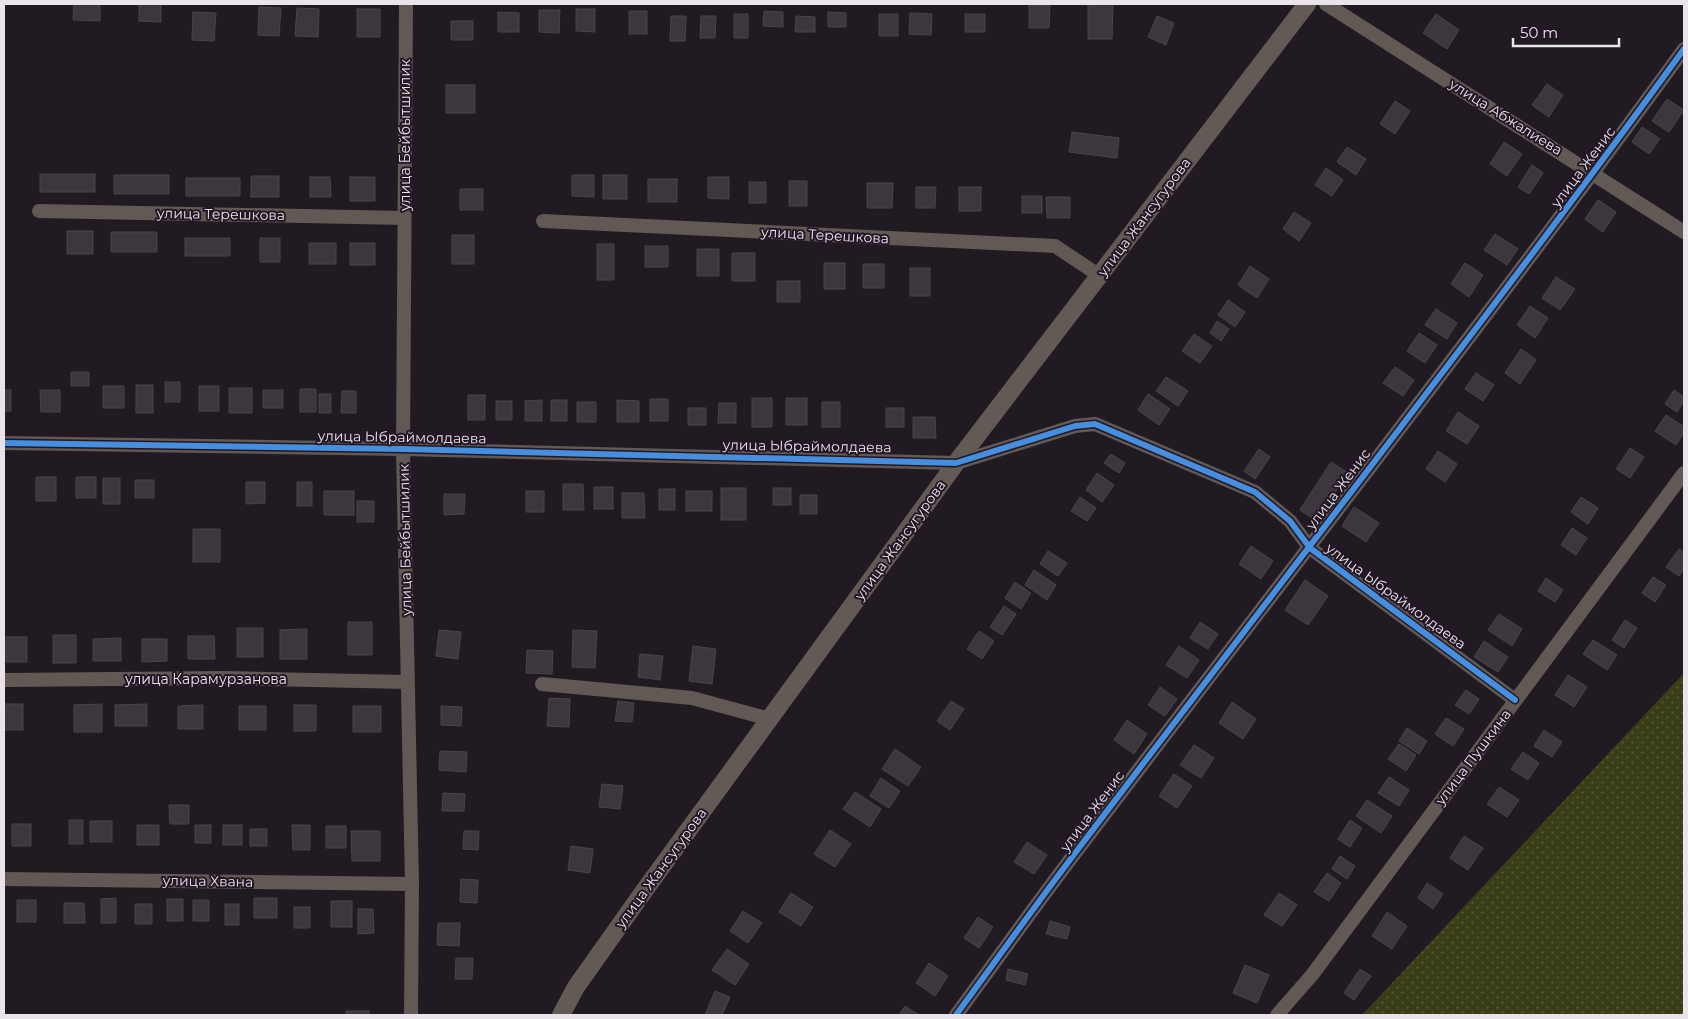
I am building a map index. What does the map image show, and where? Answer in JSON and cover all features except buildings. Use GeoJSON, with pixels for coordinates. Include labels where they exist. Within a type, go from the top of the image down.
{"type":"FeatureCollection","features":[{"type":"Feature","properties":{"kind":"main road","name":"улица Жансугурова"},"geometry":{"type":"LineString","coordinates":[[561,1015],[576,987],[644,891],[956,463],[1307,4]]}},
{"type":"Feature","properties":{"kind":"street","name":"улица Бейбытшилик"},"geometry":{"type":"LineString","coordinates":[[406,4],[403,448],[412,884],[411,1015]]}},
{"type":"Feature","properties":{"kind":"street","name":"улица Абжалиева"},"geometry":{"type":"LineString","coordinates":[[1326,4],[1684,232]]}},
{"type":"Feature","properties":{"kind":"street","name":"улица Женис"},"geometry":{"type":"LineString","coordinates":[[956,1015],[1080,846],[1310,548],[1594,173],[1684,49]]}},
{"type":"Feature","properties":{"kind":"street","name":"улица Терешкова"},"geometry":{"type":"LineString","coordinates":[[38,211],[404,218]]}},
{"type":"Feature","properties":{"kind":"street","name":"улица Терешкова"},"geometry":{"type":"LineString","coordinates":[[542,221],[1055,246],[1100,276]]}},
{"type":"Feature","properties":{"kind":"street","name":"улица Ыбраймолдаева"},"geometry":{"type":"LineString","coordinates":[[4,443],[403,448],[956,463],[1075,426],[1095,424],[1255,492],[1290,521],[1310,548],[1516,700]]}},
{"type":"Feature","properties":{"kind":"street","name":"улица Пушкина"},"geometry":{"type":"LineString","coordinates":[[1277,1015],[1312,974],[1684,473]]}},
{"type":"Feature","properties":{"kind":"street","name":"улица Карамурзанова"},"geometry":{"type":"LineString","coordinates":[[4,680],[226,678],[408,682]]}},
{"type":"Feature","properties":{"kind":"street"},"geometry":{"type":"LineString","coordinates":[[542,684],[692,698],[770,718]]}},
{"type":"Feature","properties":{"kind":"street","name":"улица Хвана"},"geometry":{"type":"LineString","coordinates":[[4,879],[412,884]]}},
{"type":"Feature","properties":{"kind":"green space"},"geometry":{"type":"Polygon","coordinates":[[[1684,673],[1684,1015],[1362,1015],[1684,673]]]}},
{"type":"Feature","properties":{"kind":"cycle path"},"geometry":{"type":"LineString","coordinates":[[956,1015],[1066,865],[1460,349],[1684,49]]}},
{"type":"Feature","properties":{"kind":"cycle path"},"geometry":{"type":"LineString","coordinates":[[4,443],[403,449],[956,463],[1075,426],[1095,424],[1255,492],[1290,521],[1310,548],[1515,700]]}}]}
